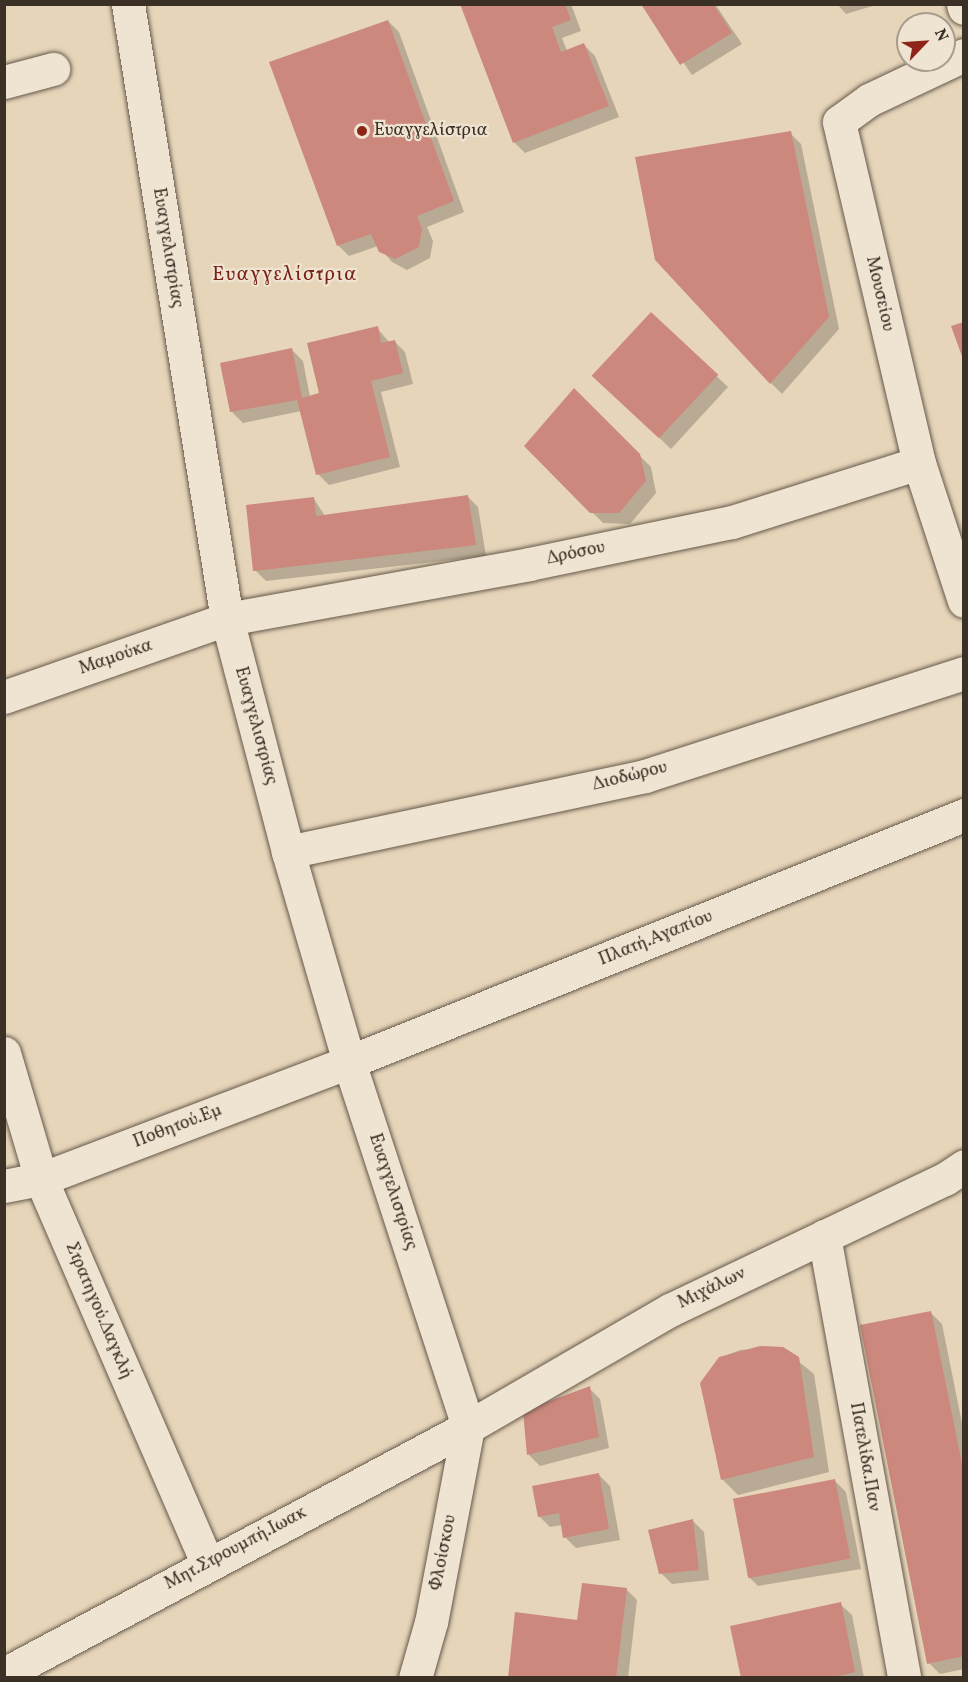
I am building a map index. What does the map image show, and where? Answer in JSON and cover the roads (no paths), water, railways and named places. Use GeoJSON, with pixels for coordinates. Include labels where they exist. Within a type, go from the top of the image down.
{"type":"FeatureCollection","features":[{"type":"Feature","properties":{"kind":"street","name":"Ευαγγελιστρίας"},"geometry":{"type":"LineString","coordinates":[[128,4],[227,619],[288,852],[349,1062],[468,1427]]}},
{"type":"Feature","properties":{"kind":"street","name":"Μουσείου"},"geometry":{"type":"LineString","coordinates":[[963,55],[869,100],[839,122],[918,463],[963,601]]}},
{"type":"Feature","properties":{"kind":"street"},"geometry":{"type":"LineString","coordinates":[[4,82],[53,69]]}},
{"type":"Feature","properties":{"kind":"street","name":"Δρόσου"},"geometry":{"type":"LineString","coordinates":[[227,619],[529,564],[732,522],[918,463]]}},
{"type":"Feature","properties":{"kind":"street","name":"Μαμούκα"},"geometry":{"type":"LineString","coordinates":[[4,697],[227,619]]}},
{"type":"Feature","properties":{"kind":"street","name":"Διοδώρου"},"geometry":{"type":"LineString","coordinates":[[288,852],[645,776],[963,673]]}},
{"type":"Feature","properties":{"kind":"street","name":"Πλατή.Αγαπίου"},"geometry":{"type":"LineString","coordinates":[[349,1062],[963,815]]}},
{"type":"Feature","properties":{"kind":"street","name":"Στρατηγού.Δαγκλή"},"geometry":{"type":"LineString","coordinates":[[4,1053],[41,1179],[207,1563]]}},
{"type":"Feature","properties":{"kind":"street","name":"Ποθητού.Εμ"},"geometry":{"type":"LineString","coordinates":[[4,1186],[41,1179],[349,1062]]}},
{"type":"Feature","properties":{"kind":"street","name":"Μιχάλων"},"geometry":{"type":"LineString","coordinates":[[468,1427],[670,1310],[945,1179],[963,1166]]}},
{"type":"Feature","properties":{"kind":"street","name":"Πατελίδα.Παν"},"geometry":{"type":"LineString","coordinates":[[824,1236],[904,1677]]}},
{"type":"Feature","properties":{"kind":"street","name":"Μητ.Στρουμπή.Ιωακ"},"geometry":{"type":"LineString","coordinates":[[4,1674],[207,1563],[468,1427]]}},
{"type":"Feature","properties":{"kind":"street","name":"Φλοίσκου"},"geometry":{"type":"LineString","coordinates":[[416,1677],[431,1622],[468,1427]]}},
{"type":"Feature","properties":{"kind":"place","name":"Ευαγγελίστρια"},"geometry":{"type":"Point","coordinates":[362,131]}},
{"type":"Feature","properties":{"kind":"district","name":"Ευαγγελίστρια"},"geometry":{"type":"Point","coordinates":[285,275]}}]}
